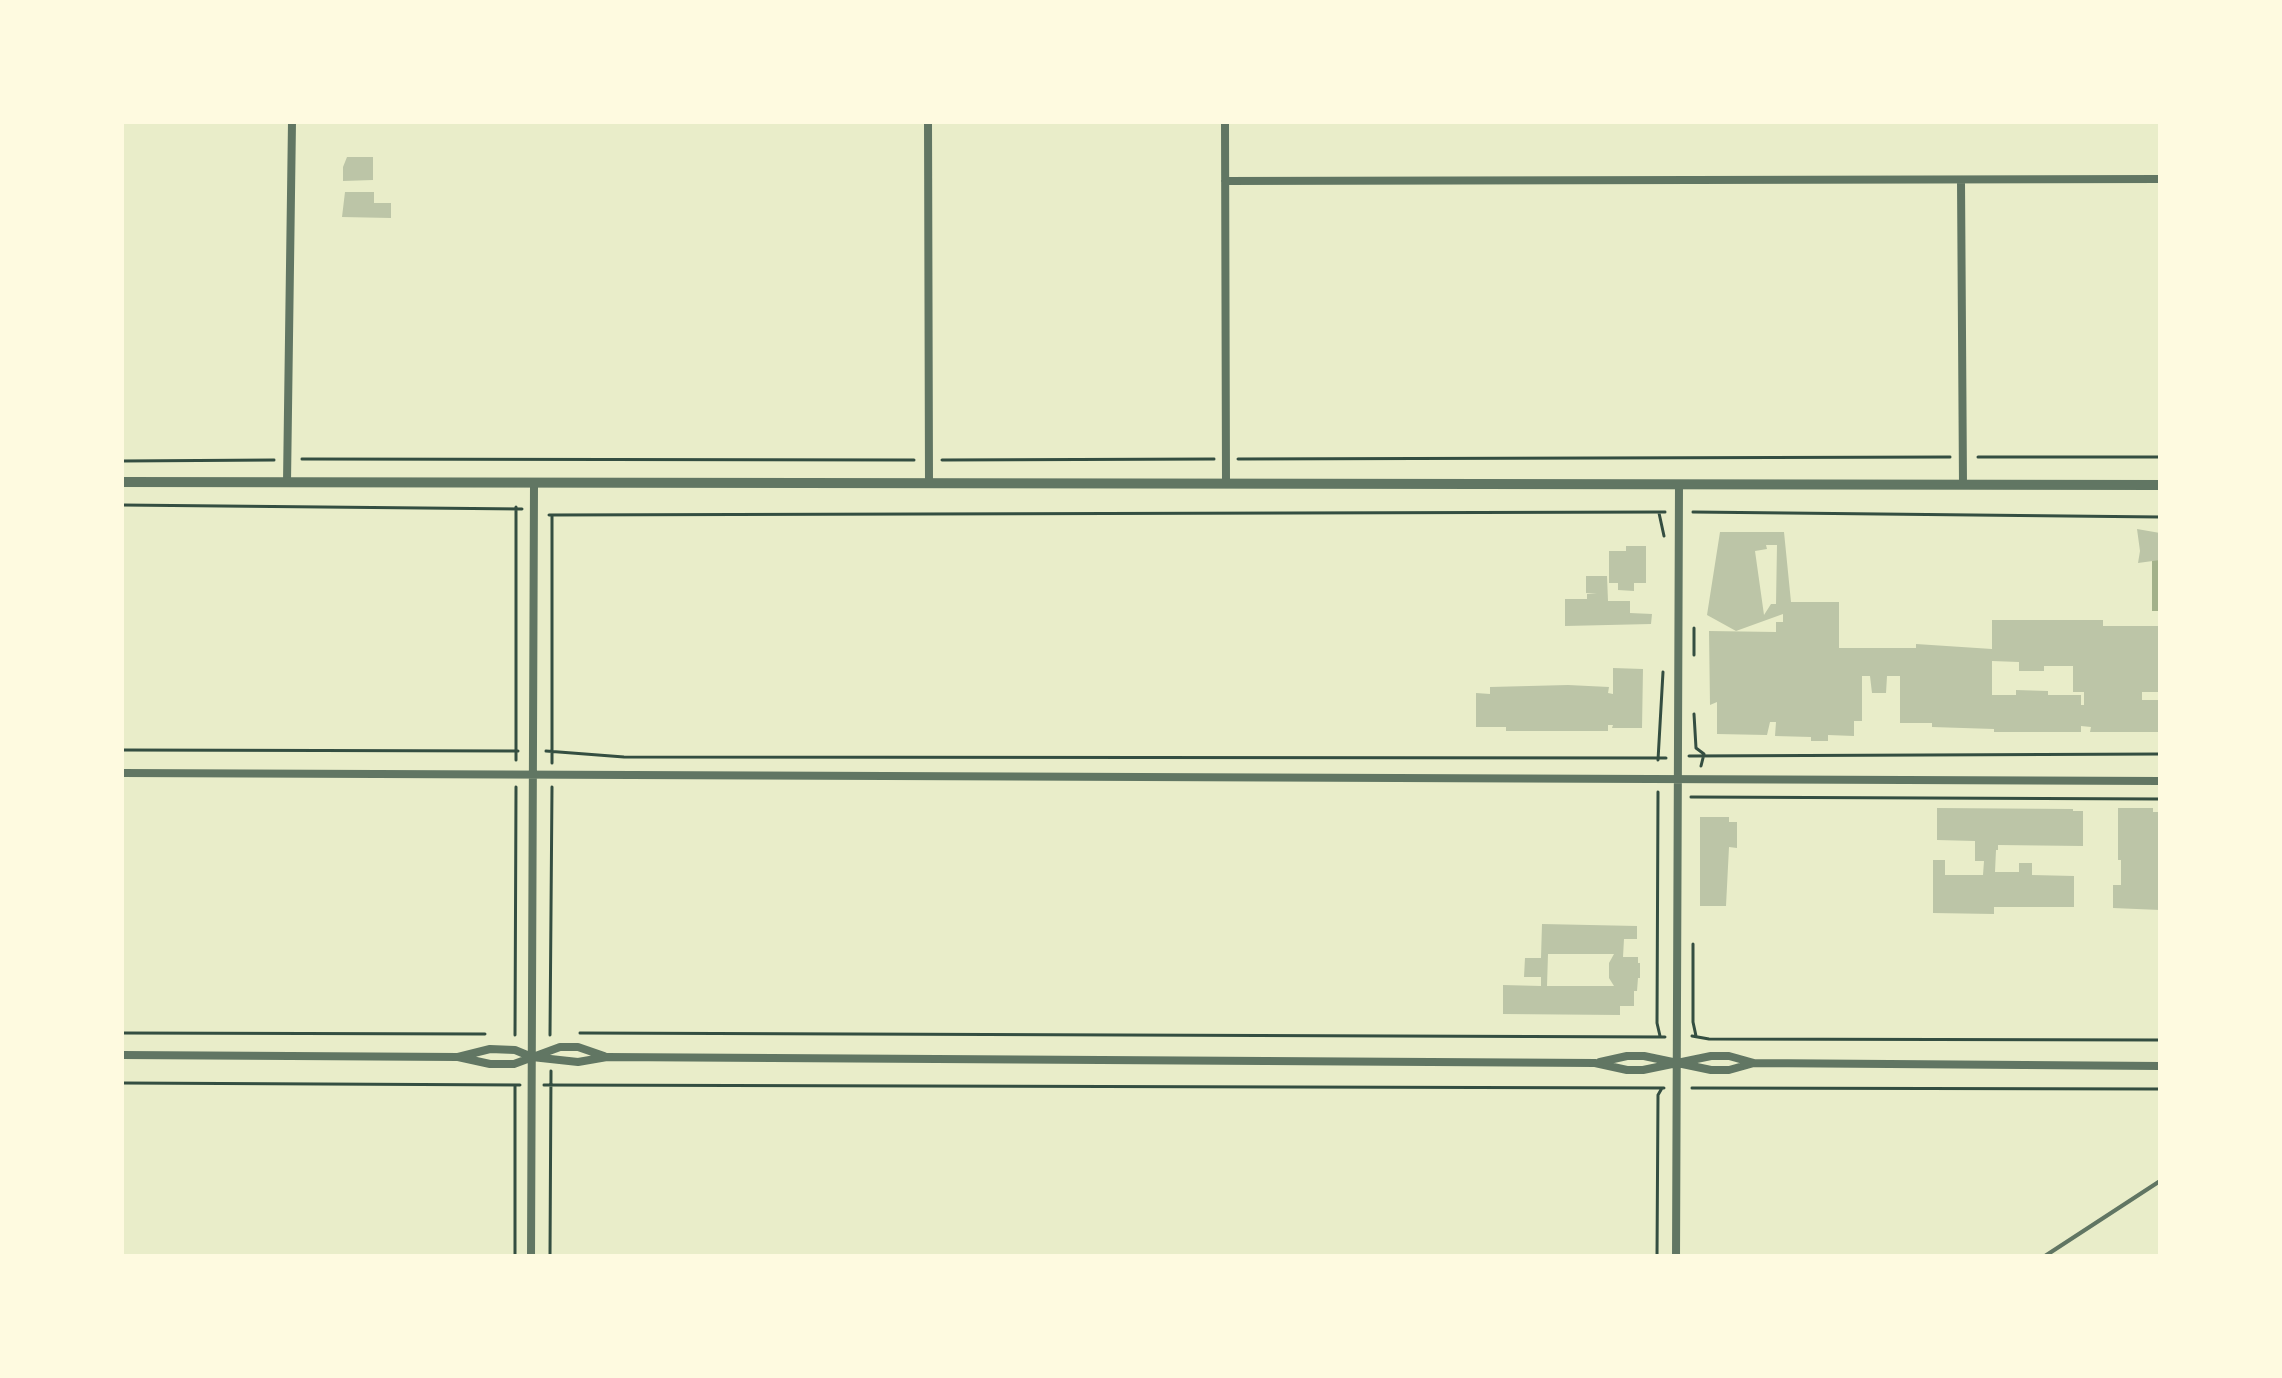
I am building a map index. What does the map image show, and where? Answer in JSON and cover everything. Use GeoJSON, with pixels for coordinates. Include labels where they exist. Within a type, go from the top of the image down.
{"type":"FeatureCollection","features":[{"type":"Feature","properties":{"kind":"street"},"geometry":{"type":"LineString","coordinates":[[287,482],[292,122]]}},
{"type":"Feature","properties":{"kind":"street"},"geometry":{"type":"LineString","coordinates":[[928,122],[929,484]]}},
{"type":"Feature","properties":{"kind":"street"},"geometry":{"type":"LineString","coordinates":[[1225,122],[1226,483]]}},
{"type":"Feature","properties":{"kind":"street"},"geometry":{"type":"LineString","coordinates":[[1225,181],[2160,179]]}},
{"type":"Feature","properties":{"kind":"street"},"geometry":{"type":"LineString","coordinates":[[1961,181],[1963,485]]}},
{"type":"Feature","properties":{"kind":"street"},"geometry":{"type":"LineString","coordinates":[[122,482],[2160,485]]}},
{"type":"Feature","properties":{"kind":"street"},"geometry":{"type":"LineString","coordinates":[[531,1256],[534,483]]}},
{"type":"Feature","properties":{"kind":"street"},"geometry":{"type":"LineString","coordinates":[[1676,1256],[1679,484]]}},
{"type":"Feature","properties":{"kind":"street"},"geometry":{"type":"LineString","coordinates":[[122,773],[2160,781]]}},
{"type":"Feature","properties":{"kind":"street"},"geometry":{"type":"LineString","coordinates":[[551,1055],[560,1047],[578,1047],[607,1057]]}},
{"type":"Feature","properties":{"kind":"street"},"geometry":{"type":"LineString","coordinates":[[458,1057],[490,1049],[515,1050],[532,1057]]}},
{"type":"Feature","properties":{"kind":"street"},"geometry":{"type":"LineString","coordinates":[[122,1055],[458,1057],[490,1064],[514,1064],[532,1057],[551,1055],[578,1062],[607,1057],[1595,1063],[1627,1070],[1720,1056],[1754,1063],[2160,1066]]}},
{"type":"Feature","properties":{"kind":"street"},"geometry":{"type":"LineString","coordinates":[[1595,1063],[1627,1056],[1644,1056],[1720,1070],[1754,1063]]}},
{"type":"Feature","properties":{"kind":"lane"},"geometry":{"type":"LineString","coordinates":[[2045,1256],[2160,1181]]}},
{"type":"Feature","properties":{"kind":"path"},"geometry":{"type":"LineString","coordinates":[[122,461],[267,460]]}},
{"type":"Feature","properties":{"kind":"path"},"geometry":{"type":"LineString","coordinates":[[122,505],[516,507],[534,514],[552,515],[1679,512],[2160,517]]}},
{"type":"Feature","properties":{"kind":"path"},"geometry":{"type":"LineString","coordinates":[[1659,513],[1664,537]]}},
{"type":"Feature","properties":{"kind":"path"},"geometry":{"type":"LineString","coordinates":[[550,1256],[552,515]]}},
{"type":"Feature","properties":{"kind":"path"},"geometry":{"type":"LineString","coordinates":[[1694,628],[1694,658]]}},
{"type":"Feature","properties":{"kind":"path"},"geometry":{"type":"LineString","coordinates":[[1660,1037],[1657,1023],[1658,759],[1663,671]]}},
{"type":"Feature","properties":{"kind":"path"},"geometry":{"type":"LineString","coordinates":[[1693,703],[1696,748],[1704,754]]}},
{"type":"Feature","properties":{"kind":"path"},"geometry":{"type":"LineString","coordinates":[[122,750],[533,751],[624,757],[1658,759],[1704,754],[2160,754]]}},
{"type":"Feature","properties":{"kind":"path"},"geometry":{"type":"LineString","coordinates":[[1704,754],[1699,779],[1691,797],[2160,799]]}},
{"type":"Feature","properties":{"kind":"path"},"geometry":{"type":"LineString","coordinates":[[1693,932],[1693,1022],[1696,1036]]}},
{"type":"Feature","properties":{"kind":"path"},"geometry":{"type":"LineString","coordinates":[[122,1033],[499,1034]]}},
{"type":"Feature","properties":{"kind":"path"},"geometry":{"type":"LineString","coordinates":[[515,1035],[550,1033]]}},
{"type":"Feature","properties":{"kind":"path"},"geometry":{"type":"LineString","coordinates":[[581,1033],[2160,1040]]}},
{"type":"Feature","properties":{"kind":"path"},"geometry":{"type":"LineString","coordinates":[[122,1083],[2160,1089]]}},
{"type":"Feature","properties":{"kind":"path"},"geometry":{"type":"LineString","coordinates":[[515,1085],[515,1256]]}},
{"type":"Feature","properties":{"kind":"path"},"geometry":{"type":"LineString","coordinates":[[1657,1256],[1658,1095],[1662,1088]]}},
{"type":"Feature","properties":{"kind":"shaded area"},"geometry":{"type":"Polygon","coordinates":[[[2152,548],[2160,548],[2160,611],[2152,611],[2152,548]]]}},
{"type":"Feature","properties":{"kind":"building"},"geometry":{"type":"Polygon","coordinates":[[[347,157],[373,157],[373,180],[343,181],[347,157]]]}},
{"type":"Feature","properties":{"kind":"building"},"geometry":{"type":"Polygon","coordinates":[[[345,192],[374,192],[374,203],[391,203],[391,218],[342,217],[345,192]]]}},
{"type":"Feature","properties":{"kind":"building"},"geometry":{"type":"Polygon","coordinates":[[[2137,529],[2160,533],[2160,560],[2138,563],[2137,529]]]}},
{"type":"Feature","properties":{"kind":"building"},"geometry":{"type":"Polygon","coordinates":[[[1720,532],[1784,532],[1791,602],[1839,602],[1839,648],[1916,648],[1916,644],[1992,649],[1992,620],[2103,620],[2103,626],[2160,626],[2160,692],[2142,692],[2142,700],[2159,700],[2159,732],[2090,732],[2091,727],[2081,726],[2081,732],[1994,732],[1994,729],[1932,727],[1932,723],[1900,723],[1900,676],[1887,676],[1886,693],[1872,693],[1870,676],[1862,676],[1862,721],[1854,721],[1854,736],[1828,735],[1828,741],[1811,741],[1811,737],[1775,736],[1776,722],[1770,722],[1767,735],[1717,734],[1717,702],[1710,705],[1709,631],[1776,632],[1776,622],[1783,622],[1783,614],[1736,631],[1707,615],[1720,532]],[[1766,545],[1767,549],[1755,551],[1764,615],[1771,604],[1776,604],[1777,545],[1766,545]],[[1992,661],[1992,695],[2016,695],[2016,690],[2048,691],[2048,695],[2081,695],[2081,705],[2084,705],[2084,692],[2073,692],[2073,666],[2044,666],[2044,671],[2019,671],[2019,662],[1992,661]]]}},
{"type":"Feature","properties":{"kind":"building"},"geometry":{"type":"Polygon","coordinates":[[[1626,546],[1646,546],[1646,583],[1634,583],[1634,591],[1618,590],[1618,583],[1609,583],[1609,551],[1626,551],[1626,546]]]}},
{"type":"Feature","properties":{"kind":"building"},"geometry":{"type":"Polygon","coordinates":[[[1586,576],[1607,576],[1608,601],[1630,601],[1630,613],[1652,614],[1651,624],[1565,626],[1565,599],[1587,599],[1587,594],[1597,594],[1586,593],[1586,576]]]}},
{"type":"Feature","properties":{"kind":"building"},"geometry":{"type":"Polygon","coordinates":[[[1613,668],[1643,669],[1642,728],[1612,728],[1613,725],[1608,725],[1608,731],[1506,731],[1506,727],[1476,727],[1476,693],[1490,694],[1490,687],[1568,685],[1609,687],[1608,693],[1613,694],[1613,668]]]}},
{"type":"Feature","properties":{"kind":"building"},"geometry":{"type":"Polygon","coordinates":[[[1937,808],[2083,811],[2083,846],[1998,845],[1996,850],[1995,872],[2019,872],[2019,863],[2032,863],[2032,875],[2074,876],[2074,907],[1994,907],[1994,914],[1933,913],[1933,860],[1945,860],[1945,875],[1983,875],[1984,861],[1975,861],[1975,841],[1937,840],[1937,808]]]}},
{"type":"Feature","properties":{"kind":"building"},"geometry":{"type":"Polygon","coordinates":[[[2118,808],[2153,808],[2153,812],[2160,812],[2160,910],[2113,908],[2113,885],[2121,885],[2118,808]]]}},
{"type":"Feature","properties":{"kind":"building"},"geometry":{"type":"Polygon","coordinates":[[[1700,817],[1729,817],[1729,822],[1737,822],[1737,848],[1729,847],[1726,906],[1700,906],[1700,817]]]}},
{"type":"Feature","properties":{"kind":"building"},"geometry":{"type":"Polygon","coordinates":[[[1542,924],[1637,926],[1637,939],[1624,939],[1623,957],[1638,957],[1640,963],[1634,1006],[1620,1006],[1620,1015],[1503,1014],[1503,985],[1541,986],[1541,977],[1524,977],[1525,958],[1541,958],[1542,924]],[[1548,954],[1547,986],[1614,986],[1609,978],[1609,963],[1614,954],[1548,954]]]}}]}
